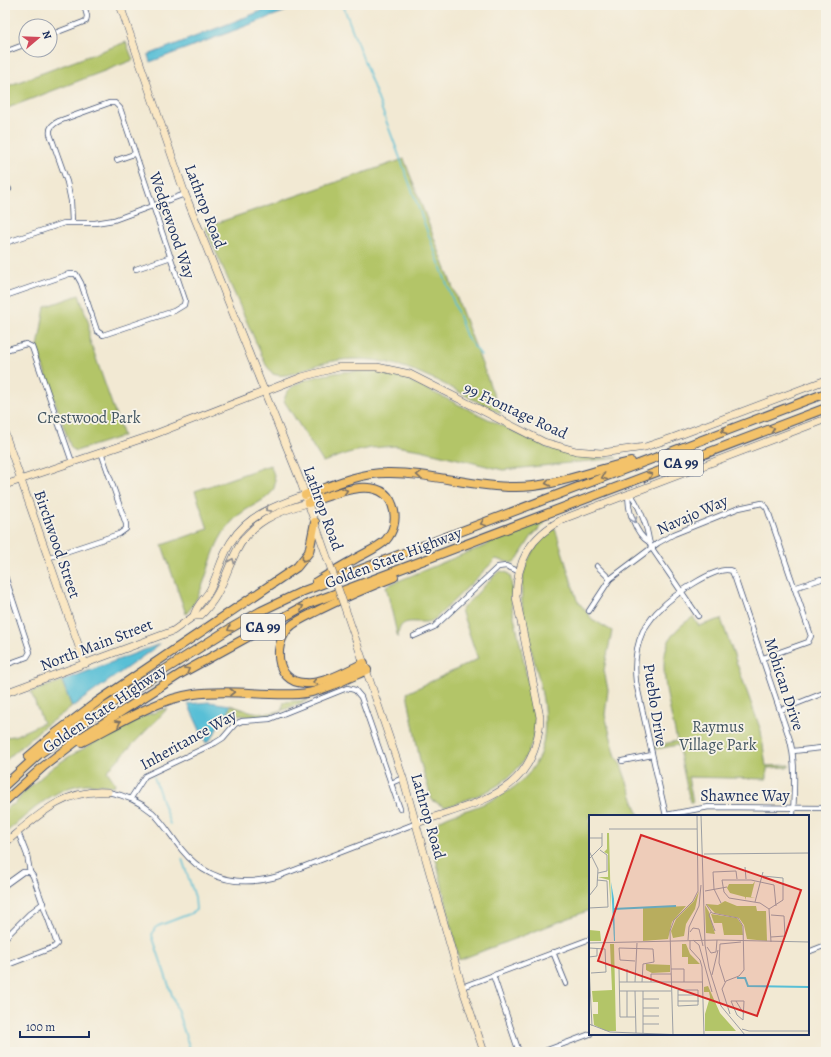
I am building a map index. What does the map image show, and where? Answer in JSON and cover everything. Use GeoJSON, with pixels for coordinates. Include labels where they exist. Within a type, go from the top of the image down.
{"type":"FeatureCollection","features":[{"type":"Feature","properties":{"kind":"highway","name":"Golden State Highway"},"geometry":{"type":"LineString","coordinates":[[5,785],[38,755],[96,713],[260,611],[301,592],[826,393]]}},
{"type":"Feature","properties":{"kind":"highway","name":"Golden State Highway"},"geometry":{"type":"LineString","coordinates":[[5,801],[59,754],[83,736],[182,673],[308,604],[826,408]]}},
{"type":"Feature","properties":{"kind":"highway"},"geometry":{"type":"LineString","coordinates":[[305,495],[362,476],[386,473],[429,476],[489,486],[531,486],[654,458]]}},
{"type":"Feature","properties":{"kind":"highway"},"geometry":{"type":"LineString","coordinates":[[301,592],[384,542],[392,531],[394,519],[393,508],[388,498],[375,488],[356,488],[308,503]]}},
{"type":"Feature","properties":{"kind":"highway"},"geometry":{"type":"LineString","coordinates":[[365,667],[317,682],[303,683],[294,681],[283,670],[277,652],[280,641],[287,630],[292,625],[306,617],[354,593],[535,519]]}},
{"type":"Feature","properties":{"kind":"highway"},"geometry":{"type":"LineString","coordinates":[[5,778],[50,737],[98,702],[297,567],[308,552],[315,522]]}},
{"type":"Feature","properties":{"kind":"highway"},"geometry":{"type":"LineString","coordinates":[[59,754],[134,715],[174,699],[194,694],[229,692],[298,694],[319,689],[365,667]]}},
{"type":"Feature","properties":{"kind":"street"},"geometry":{"type":"LineString","coordinates":[[58,32],[86,21],[87,16],[84,5]]}},
{"type":"Feature","properties":{"kind":"street","name":"Lathrop Road"},"geometry":{"type":"LineString","coordinates":[[120,5],[185,194],[315,522],[403,778],[417,823],[462,987],[484,1052]]}},
{"type":"Feature","properties":{"kind":"street"},"geometry":{"type":"LineString","coordinates":[[5,52],[18,47]]}},
{"type":"Feature","properties":{"kind":"street","name":"Wedgewood Way"},"geometry":{"type":"LineString","coordinates":[[5,296],[69,274],[76,274],[79,277],[97,331],[103,335],[174,311],[184,305],[185,300],[154,205],[134,154],[120,108],[115,103],[104,105],[56,122],[51,126],[50,134],[71,201],[72,222]]}},
{"type":"Feature","properties":{"kind":"street"},"geometry":{"type":"LineString","coordinates":[[117,160],[134,154]]}},
{"type":"Feature","properties":{"kind":"street"},"geometry":{"type":"LineString","coordinates":[[5,243],[72,222],[102,223],[185,194]]}},
{"type":"Feature","properties":{"kind":"street"},"geometry":{"type":"LineString","coordinates":[[136,269],[171,257]]}},
{"type":"Feature","properties":{"kind":"street"},"geometry":{"type":"LineString","coordinates":[[5,350],[26,344],[32,347],[72,462]]}},
{"type":"Feature","properties":{"kind":"street","name":"99 Frontage Road"},"geometry":{"type":"LineString","coordinates":[[5,485],[150,436],[312,373],[339,366],[357,365],[393,369],[425,381],[544,442],[576,451],[601,453],[645,447],[826,380]]}},
{"type":"Feature","properties":{"kind":"street"},"geometry":{"type":"LineString","coordinates":[[5,843],[48,808],[63,799],[82,793],[108,792],[131,798],[152,812],[186,855],[197,865],[219,878],[241,883],[266,880],[279,876],[502,791],[521,775],[535,752],[539,733],[540,717],[516,597],[518,571],[523,559],[535,539],[548,527],[563,519],[826,419]]}},
{"type":"Feature","properties":{"kind":"street","name":"Birchwood Street"},"geometry":{"type":"LineString","coordinates":[[5,434],[85,664]]}},
{"type":"Feature","properties":{"kind":"street"},"geometry":{"type":"LineString","coordinates":[[48,558],[119,534],[126,529],[126,524],[101,452]]}},
{"type":"Feature","properties":{"kind":"street"},"geometry":{"type":"LineString","coordinates":[[629,493],[635,499],[648,534],[651,547],[698,616]]}},
{"type":"Feature","properties":{"kind":"street"},"geometry":{"type":"LineString","coordinates":[[629,493],[627,502],[637,527],[642,539],[649,542]]}},
{"type":"Feature","properties":{"kind":"street","name":"North Main Street"},"geometry":{"type":"LineString","coordinates":[[194,616],[195,611],[212,587],[227,549],[238,533],[267,509],[305,495]]}},
{"type":"Feature","properties":{"kind":"street","name":"North Main Street"},"geometry":{"type":"LineString","coordinates":[[5,693],[173,631],[194,616],[200,616],[217,597],[235,552],[248,534],[274,514],[308,503]]}},
{"type":"Feature","properties":{"kind":"street","name":"Navajo Way"},"geometry":{"type":"LineString","coordinates":[[589,611],[610,579],[651,547],[674,534],[739,508],[762,503],[767,508],[794,588]]}},
{"type":"Feature","properties":{"kind":"street"},"geometry":{"type":"LineString","coordinates":[[414,636],[434,627],[498,567],[506,566],[518,571]]}},
{"type":"Feature","properties":{"kind":"street"},"geometry":{"type":"LineString","coordinates":[[597,566],[610,579]]}},
{"type":"Feature","properties":{"kind":"street","name":"Pueblo Drive"},"geometry":{"type":"LineString","coordinates":[[666,815],[636,682],[635,664],[637,651],[643,633],[654,615],[663,605],[703,578],[726,570]]}},
{"type":"Feature","properties":{"kind":"street","name":"Mohican Drive"},"geometry":{"type":"LineString","coordinates":[[726,570],[732,571],[735,578],[764,658],[793,751],[793,815]]}},
{"type":"Feature","properties":{"kind":"street"},"geometry":{"type":"LineString","coordinates":[[5,576],[30,652],[29,655],[5,665]]}},
{"type":"Feature","properties":{"kind":"street"},"geometry":{"type":"LineString","coordinates":[[764,658],[808,642],[811,636],[794,588],[821,579]]}},
{"type":"Feature","properties":{"kind":"street","name":"Inheritance Way"},"geometry":{"type":"LineString","coordinates":[[131,798],[139,783],[145,776],[215,743],[235,724],[242,721],[270,719],[347,688],[355,690],[361,697],[400,809]]}},
{"type":"Feature","properties":{"kind":"street"},"geometry":{"type":"LineString","coordinates":[[781,710],[826,692]]}},
{"type":"Feature","properties":{"kind":"street"},"geometry":{"type":"LineString","coordinates":[[793,751],[821,748]]}},
{"type":"Feature","properties":{"kind":"street"},"geometry":{"type":"LineString","coordinates":[[622,761],[652,755]]}},
{"type":"Feature","properties":{"kind":"street"},"geometry":{"type":"LineString","coordinates":[[390,783],[403,778]]}},
{"type":"Feature","properties":{"kind":"street","name":"Shawnee Way"},"geometry":{"type":"LineString","coordinates":[[666,815],[709,807],[826,808]]}},
{"type":"Feature","properties":{"kind":"street"},"geometry":{"type":"LineString","coordinates":[[5,966],[56,946],[56,940],[33,876],[30,872],[27,855],[18,832]]}},
{"type":"Feature","properties":{"kind":"street"},"geometry":{"type":"LineString","coordinates":[[5,885],[24,872],[30,872]]}},
{"type":"Feature","properties":{"kind":"street"},"geometry":{"type":"LineString","coordinates":[[5,938],[28,914],[43,903]]}},
{"type":"Feature","properties":{"kind":"street"},"geometry":{"type":"LineString","coordinates":[[462,987],[553,952],[589,940]]}},
{"type":"Feature","properties":{"kind":"street"},"geometry":{"type":"LineString","coordinates":[[809,952],[826,945]]}},
{"type":"Feature","properties":{"kind":"street"},"geometry":{"type":"LineString","coordinates":[[553,952],[566,984]]}},
{"type":"Feature","properties":{"kind":"street"},"geometry":{"type":"LineString","coordinates":[[493,975],[520,1052]]}},
{"type":"Feature","properties":{"kind":"street"},"geometry":{"type":"LineString","coordinates":[[542,1052],[589,1034]]}},
{"type":"Feature","properties":{"kind":"green space"},"geometry":{"type":"Polygon","coordinates":[[[126,42],[133,60],[5,109],[5,87],[126,42]]]}},
{"type":"Feature","properties":{"kind":"green space"},"geometry":{"type":"Polygon","coordinates":[[[404,159],[501,414],[449,386],[413,370],[376,360],[356,359],[332,361],[295,373],[284,375],[273,374],[266,365],[205,227],[404,159]]]}},
{"type":"Feature","properties":{"kind":"green space","name":"Crestwood Park"},"geometry":{"type":"Polygon","coordinates":[[[79,295],[89,324],[89,338],[123,436],[76,451],[71,448],[39,355],[38,347],[45,307],[79,295]]]}},
{"type":"Feature","properties":{"kind":"green space"},"geometry":{"type":"Polygon","coordinates":[[[354,371],[374,371],[404,378],[548,448],[587,457],[617,458],[503,470],[421,450],[395,446],[371,448],[348,453],[323,462],[284,401],[285,397],[287,392],[294,385],[320,376],[354,371]]]}},
{"type":"Feature","properties":{"kind":"green space"},"geometry":{"type":"Polygon","coordinates":[[[270,465],[275,482],[272,492],[265,499],[238,516],[226,529],[215,550],[199,594],[186,614],[162,545],[208,529],[195,491],[270,465]]]}},
{"type":"Feature","properties":{"kind":"green space"},"geometry":{"type":"Polygon","coordinates":[[[543,520],[544,524],[532,536],[516,561],[511,563],[496,559],[434,620],[428,622],[411,622],[402,625],[399,630],[398,638],[386,586],[486,546],[488,543],[543,520]]]}},
{"type":"Feature","properties":{"kind":"green space"},"geometry":{"type":"Polygon","coordinates":[[[555,528],[577,600],[592,619],[612,631],[604,670],[608,690],[605,715],[616,757],[621,765],[639,815],[589,815],[589,910],[459,960],[431,837],[434,827],[441,820],[451,815],[482,805],[514,787],[531,770],[538,759],[542,747],[545,719],[541,690],[527,632],[522,603],[523,576],[533,551],[555,528]]]}},
{"type":"Feature","properties":{"kind":"green space"},"geometry":{"type":"Polygon","coordinates":[[[501,571],[508,573],[511,580],[512,608],[534,709],[534,734],[525,758],[509,777],[488,791],[444,807],[432,800],[420,761],[407,693],[478,659],[461,610],[496,574],[501,571]]]}},
{"type":"Feature","properties":{"kind":"green space","name":"Raymus Village Park"},"geometry":{"type":"Polygon","coordinates":[[[693,617],[699,626],[721,619],[761,731],[766,766],[789,765],[789,767],[767,768],[767,779],[688,777],[693,802],[690,802],[678,745],[656,749],[655,746],[677,741],[665,680],[665,656],[667,646],[674,633],[693,617]]]}},
{"type":"Feature","properties":{"kind":"green space"},"geometry":{"type":"Polygon","coordinates":[[[62,681],[72,707],[42,728],[5,761],[5,737],[14,736],[43,723],[31,692],[62,681]]]}},
{"type":"Feature","properties":{"kind":"green space"},"geometry":{"type":"Polygon","coordinates":[[[308,700],[266,717],[251,717],[228,713],[230,705],[250,711],[269,713],[282,710],[284,702],[308,700]]]}},
{"type":"Feature","properties":{"kind":"green space"},"geometry":{"type":"Polygon","coordinates":[[[168,708],[107,771],[115,783],[114,786],[86,784],[63,790],[42,802],[5,833],[5,810],[9,806],[15,804],[23,793],[53,767],[141,717],[168,708]]]}},
{"type":"Feature","properties":{"kind":"water"},"geometry":{"type":"Polygon","coordinates":[[[277,5],[302,5],[150,62],[148,55],[277,5]]]}},
{"type":"Feature","properties":{"kind":"water"},"geometry":{"type":"Polygon","coordinates":[[[160,644],[72,707],[62,681],[160,644]]]}},
{"type":"Feature","properties":{"kind":"water"},"geometry":{"type":"Polygon","coordinates":[[[209,702],[230,705],[228,713],[221,719],[214,735],[206,743],[188,704],[209,702]]]}},
{"type":"Feature","properties":{"kind":"waterway"},"geometry":{"type":"LineString","coordinates":[[343,5],[467,338],[481,355]]}},
{"type":"Feature","properties":{"kind":"waterway"},"geometry":{"type":"LineString","coordinates":[[154,777],[170,824]]}},
{"type":"Feature","properties":{"kind":"waterway"},"geometry":{"type":"LineString","coordinates":[[182,859],[195,897],[196,910],[192,913],[158,926],[155,928],[152,935],[191,1052]]}}]}
